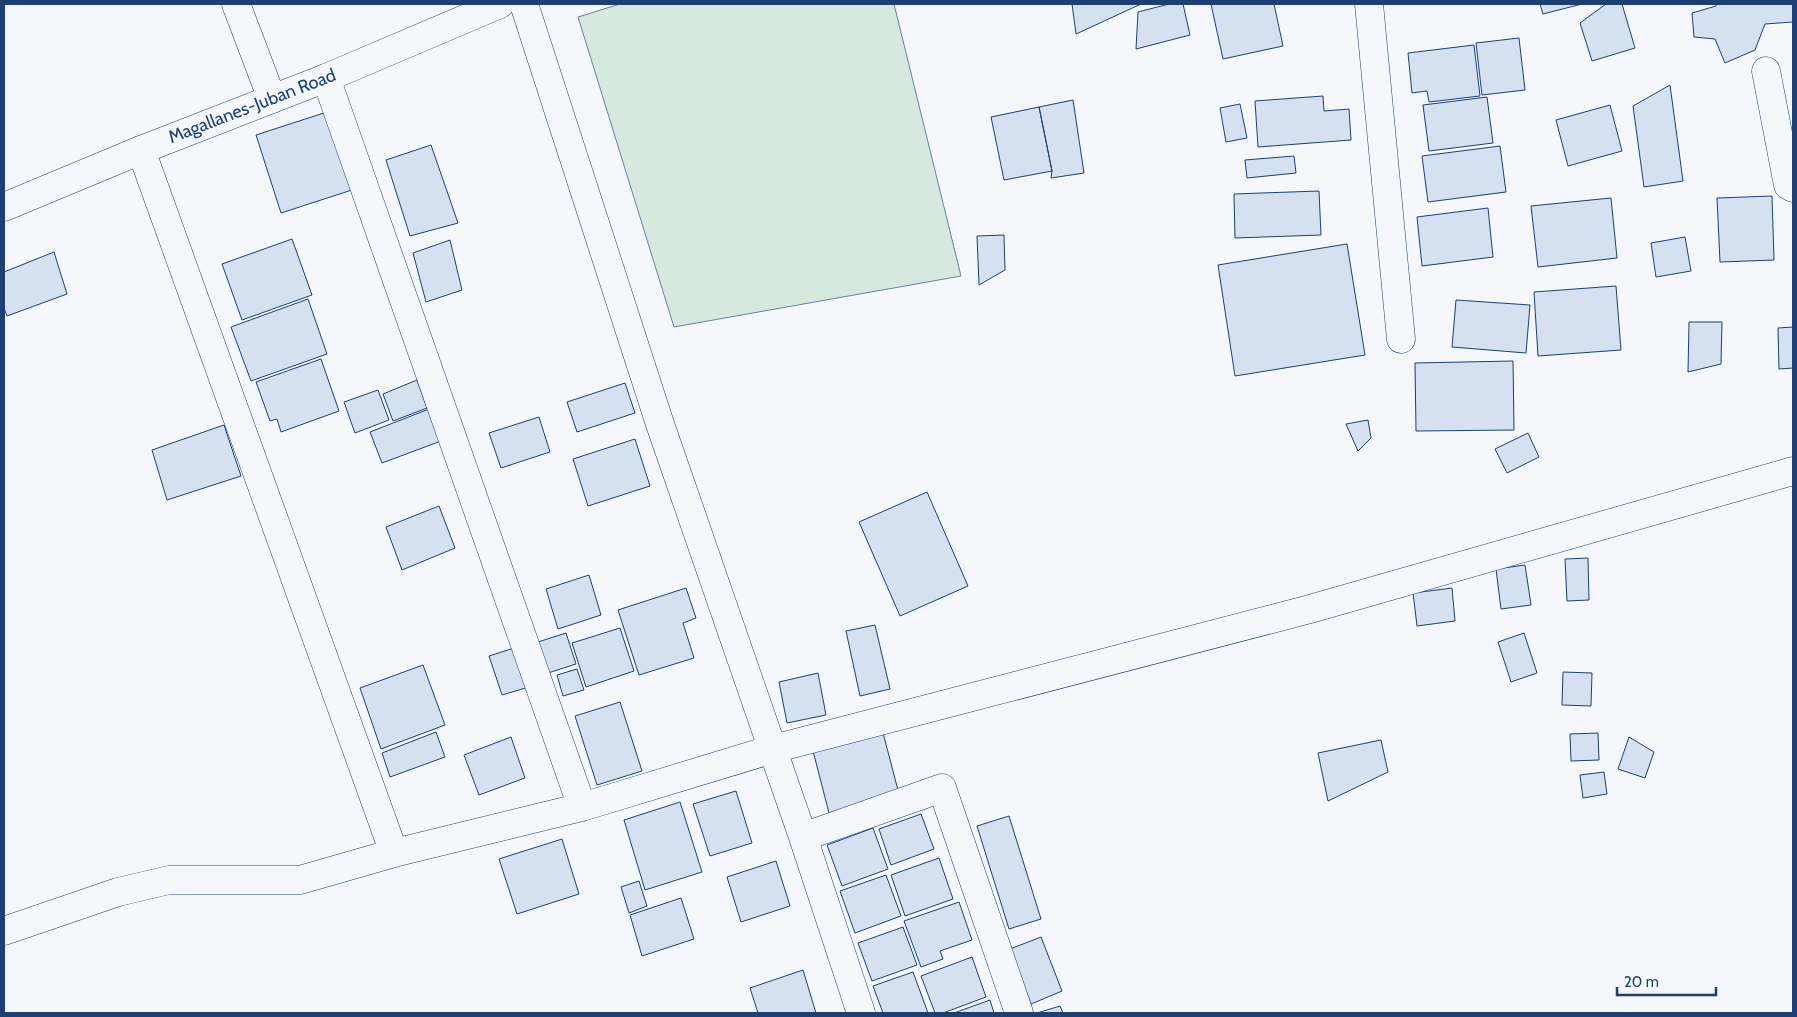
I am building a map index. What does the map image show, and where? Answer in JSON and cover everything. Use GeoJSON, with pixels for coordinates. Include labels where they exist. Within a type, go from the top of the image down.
{"type":"FeatureCollection","features":[{"type":"Feature","properties":{"kind":"street"},"geometry":{"type":"LineString","coordinates":[[236,4],[272,99]]}},
{"type":"Feature","properties":{"kind":"street","name":"Magallanes-Juban Road"},"geometry":{"type":"LineString","coordinates":[[4,207],[140,150],[326,78],[500,4]]}},
{"type":"Feature","properties":{"kind":"street"},"geometry":{"type":"LineString","coordinates":[[524,4],[660,424],[773,749],[861,1013]]}},
{"type":"Feature","properties":{"kind":"street"},"geometry":{"type":"LineString","coordinates":[[1369,4],[1401,339]]}},
{"type":"Feature","properties":{"kind":"street"},"geometry":{"type":"LineString","coordinates":[[1766,71],[1788,184],[1793,188]]}},
{"type":"Feature","properties":{"kind":"street"},"geometry":{"type":"LineString","coordinates":[[326,78],[582,807]]}},
{"type":"Feature","properties":{"kind":"street"},"geometry":{"type":"LineString","coordinates":[[140,150],[394,853]]}},
{"type":"Feature","properties":{"kind":"street"},"geometry":{"type":"LineString","coordinates":[[4,931],[118,892],[169,880],[300,880],[394,853],[582,807],[773,749],[1310,609],[1793,471]]}},
{"type":"Feature","properties":{"kind":"street"},"geometry":{"type":"LineString","coordinates":[[803,837],[942,788],[1019,1013]]}},
{"type":"Feature","properties":{"kind":"shaded area"},"geometry":{"type":"Polygon","coordinates":[[[620,4],[894,4],[961,276],[674,327],[578,17],[620,4]]]}},
{"type":"Feature","properties":{"kind":"building"},"geometry":{"type":"Polygon","coordinates":[[[1072,4],[1141,4],[1076,34],[1072,4]]]}},
{"type":"Feature","properties":{"kind":"building"},"geometry":{"type":"Polygon","coordinates":[[[1169,4],[1183,4],[1190,35],[1136,49],[1138,12],[1169,4]]]}},
{"type":"Feature","properties":{"kind":"building"},"geometry":{"type":"Polygon","coordinates":[[[1211,4],[1274,4],[1283,46],[1223,59],[1211,4]]]}},
{"type":"Feature","properties":{"kind":"building"},"geometry":{"type":"Polygon","coordinates":[[[1540,4],[1582,4],[1543,14],[1540,4]]]}},
{"type":"Feature","properties":{"kind":"building"},"geometry":{"type":"Polygon","coordinates":[[[1606,4],[1622,4],[1635,48],[1592,61],[1580,23],[1606,4]]]}},
{"type":"Feature","properties":{"kind":"building"},"geometry":{"type":"Polygon","coordinates":[[[1716,4],[1793,4],[1793,22],[1765,24],[1755,50],[1725,63],[1715,39],[1694,37],[1692,13],[1716,6],[1716,4]]]}},
{"type":"Feature","properties":{"kind":"building"},"geometry":{"type":"Polygon","coordinates":[[[1519,38],[1525,90],[1482,95],[1476,43],[1519,38]]]}},
{"type":"Feature","properties":{"kind":"building"},"geometry":{"type":"Polygon","coordinates":[[[1474,45],[1480,96],[1429,102],[1427,91],[1412,93],[1408,53],[1474,45]]]}},
{"type":"Feature","properties":{"kind":"building"},"geometry":{"type":"Polygon","coordinates":[[[1670,85],[1683,181],[1644,187],[1633,106],[1670,85]]]}},
{"type":"Feature","properties":{"kind":"building"},"geometry":{"type":"Polygon","coordinates":[[[1323,96],[1324,111],[1349,109],[1351,140],[1258,147],[1255,101],[1323,96]]]}},
{"type":"Feature","properties":{"kind":"building"},"geometry":{"type":"Polygon","coordinates":[[[1487,97],[1493,143],[1429,151],[1423,105],[1487,97]]]}},
{"type":"Feature","properties":{"kind":"building"},"geometry":{"type":"Polygon","coordinates":[[[1073,100],[1084,173],[1051,178],[1052,171],[1039,107],[1073,100]]]}},
{"type":"Feature","properties":{"kind":"building"},"geometry":{"type":"Polygon","coordinates":[[[1240,104],[1247,138],[1226,142],[1220,108],[1240,104]]]}},
{"type":"Feature","properties":{"kind":"building"},"geometry":{"type":"Polygon","coordinates":[[[1610,105],[1622,151],[1568,166],[1556,120],[1610,105]]]}},
{"type":"Feature","properties":{"kind":"building"},"geometry":{"type":"Polygon","coordinates":[[[1039,107],[1052,171],[1004,180],[991,117],[1039,107]]]}},
{"type":"Feature","properties":{"kind":"building"},"geometry":{"type":"Polygon","coordinates":[[[333,110],[358,188],[281,213],[256,135],[333,110]]]}},
{"type":"Feature","properties":{"kind":"building"},"geometry":{"type":"Polygon","coordinates":[[[431,145],[458,223],[410,236],[386,160],[431,145]]]}},
{"type":"Feature","properties":{"kind":"building"},"geometry":{"type":"Polygon","coordinates":[[[1500,146],[1506,192],[1428,202],[1422,156],[1500,146]]]}},
{"type":"Feature","properties":{"kind":"building"},"geometry":{"type":"Polygon","coordinates":[[[1294,156],[1296,173],[1247,178],[1245,160],[1294,156]]]}},
{"type":"Feature","properties":{"kind":"building"},"geometry":{"type":"Polygon","coordinates":[[[1319,191],[1321,235],[1235,238],[1234,194],[1319,191]]]}},
{"type":"Feature","properties":{"kind":"building"},"geometry":{"type":"Polygon","coordinates":[[[1772,196],[1774,260],[1720,262],[1717,198],[1772,196]]]}},
{"type":"Feature","properties":{"kind":"building"},"geometry":{"type":"Polygon","coordinates":[[[1611,198],[1617,258],[1538,267],[1531,206],[1611,198]]]}},
{"type":"Feature","properties":{"kind":"building"},"geometry":{"type":"Polygon","coordinates":[[[1488,208],[1493,257],[1422,266],[1417,217],[1488,208]]]}},
{"type":"Feature","properties":{"kind":"building"},"geometry":{"type":"Polygon","coordinates":[[[1004,235],[1005,270],[979,285],[977,236],[1004,235]]]}},
{"type":"Feature","properties":{"kind":"building"},"geometry":{"type":"Polygon","coordinates":[[[1685,237],[1691,271],[1656,277],[1651,243],[1685,237]]]}},
{"type":"Feature","properties":{"kind":"building"},"geometry":{"type":"Polygon","coordinates":[[[292,239],[312,295],[242,320],[222,264],[292,239]]]}},
{"type":"Feature","properties":{"kind":"building"},"geometry":{"type":"Polygon","coordinates":[[[450,240],[462,290],[426,302],[413,253],[450,240]]]}},
{"type":"Feature","properties":{"kind":"building"},"geometry":{"type":"Polygon","coordinates":[[[1347,244],[1365,355],[1235,376],[1218,265],[1347,244]]]}},
{"type":"Feature","properties":{"kind":"building"},"geometry":{"type":"Polygon","coordinates":[[[54,252],[67,294],[7,316],[4,308],[4,272],[54,252]]]}},
{"type":"Feature","properties":{"kind":"building"},"geometry":{"type":"Polygon","coordinates":[[[1616,286],[1621,350],[1538,356],[1534,292],[1616,286]]]}},
{"type":"Feature","properties":{"kind":"building"},"geometry":{"type":"Polygon","coordinates":[[[308,299],[327,354],[251,381],[231,327],[308,299]]]}},
{"type":"Feature","properties":{"kind":"building"},"geometry":{"type":"Polygon","coordinates":[[[1456,300],[1530,305],[1526,353],[1452,347],[1456,300]]]}},
{"type":"Feature","properties":{"kind":"building"},"geometry":{"type":"Polygon","coordinates":[[[1689,322],[1722,322],[1721,364],[1688,372],[1689,322]]]}},
{"type":"Feature","properties":{"kind":"building"},"geometry":{"type":"Polygon","coordinates":[[[1793,327],[1793,368],[1779,369],[1778,328],[1793,327]]]}},
{"type":"Feature","properties":{"kind":"building"},"geometry":{"type":"Polygon","coordinates":[[[321,359],[339,411],[281,432],[277,419],[270,421],[256,382],[321,359]]]}},
{"type":"Feature","properties":{"kind":"building"},"geometry":{"type":"Polygon","coordinates":[[[1513,361],[1514,430],[1416,431],[1415,363],[1513,361]]]}},
{"type":"Feature","properties":{"kind":"building"},"geometry":{"type":"Polygon","coordinates":[[[417,380],[427,408],[393,421],[383,394],[417,380]]]}},
{"type":"Feature","properties":{"kind":"building"},"geometry":{"type":"Polygon","coordinates":[[[625,383],[635,413],[577,432],[567,402],[625,383]]]}},
{"type":"Feature","properties":{"kind":"building"},"geometry":{"type":"Polygon","coordinates":[[[378,390],[389,420],[355,433],[344,402],[378,390]]]}},
{"type":"Feature","properties":{"kind":"building"},"geometry":{"type":"Polygon","coordinates":[[[429,409],[441,441],[382,463],[370,432],[429,409]]]}},
{"type":"Feature","properties":{"kind":"building"},"geometry":{"type":"Polygon","coordinates":[[[539,417],[550,452],[501,468],[489,433],[539,417]]]}},
{"type":"Feature","properties":{"kind":"building"},"geometry":{"type":"Polygon","coordinates":[[[1368,420],[1371,438],[1358,451],[1346,424],[1368,420]]]}},
{"type":"Feature","properties":{"kind":"building"},"geometry":{"type":"Polygon","coordinates":[[[224,425],[241,476],[167,500],[152,450],[224,425]]]}},
{"type":"Feature","properties":{"kind":"building"},"geometry":{"type":"Polygon","coordinates":[[[1528,433],[1539,457],[1507,473],[1495,449],[1528,433]]]}},
{"type":"Feature","properties":{"kind":"building"},"geometry":{"type":"Polygon","coordinates":[[[635,439],[650,486],[588,506],[573,459],[635,439]]]}},
{"type":"Feature","properties":{"kind":"building"},"geometry":{"type":"Polygon","coordinates":[[[927,492],[968,586],[900,616],[859,522],[927,492]]]}},
{"type":"Feature","properties":{"kind":"building"},"geometry":{"type":"Polygon","coordinates":[[[439,506],[455,548],[402,570],[386,527],[439,506]]]}},
{"type":"Feature","properties":{"kind":"building"},"geometry":{"type":"Polygon","coordinates":[[[1588,558],[1589,600],[1567,601],[1565,559],[1588,558]]]}},
{"type":"Feature","properties":{"kind":"building"},"geometry":{"type":"Polygon","coordinates":[[[1525,565],[1531,605],[1501,609],[1496,569],[1525,565]]]}},
{"type":"Feature","properties":{"kind":"building"},"geometry":{"type":"Polygon","coordinates":[[[589,575],[601,615],[558,629],[546,589],[589,575]]]}},
{"type":"Feature","properties":{"kind":"building"},"geometry":{"type":"Polygon","coordinates":[[[686,588],[696,618],[683,623],[694,658],[639,675],[618,610],[686,588]]]}},
{"type":"Feature","properties":{"kind":"building"},"geometry":{"type":"Polygon","coordinates":[[[1452,588],[1455,621],[1417,626],[1413,593],[1452,588]]]}},
{"type":"Feature","properties":{"kind":"building"},"geometry":{"type":"Polygon","coordinates":[[[875,625],[890,689],[860,696],[846,631],[875,625]]]}},
{"type":"Feature","properties":{"kind":"building"},"geometry":{"type":"Polygon","coordinates":[[[620,628],[634,671],[586,687],[572,643],[620,628]]]}},
{"type":"Feature","properties":{"kind":"building"},"geometry":{"type":"Polygon","coordinates":[[[566,633],[576,664],[548,673],[538,642],[566,633]]]}},
{"type":"Feature","properties":{"kind":"building"},"geometry":{"type":"Polygon","coordinates":[[[1524,633],[1537,673],[1511,682],[1498,642],[1524,633]]]}},
{"type":"Feature","properties":{"kind":"building"},"geometry":{"type":"Polygon","coordinates":[[[517,647],[529,687],[502,695],[489,656],[517,647]]]}},
{"type":"Feature","properties":{"kind":"building"},"geometry":{"type":"Polygon","coordinates":[[[423,665],[445,725],[381,749],[360,688],[423,665]]]}},
{"type":"Feature","properties":{"kind":"building"},"geometry":{"type":"Polygon","coordinates":[[[577,669],[584,690],[563,696],[557,675],[577,669]]]}},
{"type":"Feature","properties":{"kind":"building"},"geometry":{"type":"Polygon","coordinates":[[[1563,672],[1592,673],[1591,706],[1562,705],[1563,672]]]}},
{"type":"Feature","properties":{"kind":"building"},"geometry":{"type":"Polygon","coordinates":[[[818,673],[826,715],[787,723],[779,682],[818,673]]]}},
{"type":"Feature","properties":{"kind":"building"},"geometry":{"type":"Polygon","coordinates":[[[620,702],[642,771],[597,785],[575,716],[620,702]]]}},
{"type":"Feature","properties":{"kind":"building"},"geometry":{"type":"Polygon","coordinates":[[[882,729],[899,794],[829,813],[812,747],[882,729]]]}},
{"type":"Feature","properties":{"kind":"building"},"geometry":{"type":"Polygon","coordinates":[[[436,732],[445,757],[390,777],[382,753],[436,732]]]}},
{"type":"Feature","properties":{"kind":"building"},"geometry":{"type":"Polygon","coordinates":[[[1598,733],[1599,760],[1571,761],[1570,734],[1598,733]]]}},
{"type":"Feature","properties":{"kind":"building"},"geometry":{"type":"Polygon","coordinates":[[[511,737],[525,778],[479,795],[464,755],[511,737]]]}},
{"type":"Feature","properties":{"kind":"building"},"geometry":{"type":"Polygon","coordinates":[[[1629,737],[1654,752],[1645,778],[1618,769],[1629,737]]]}},
{"type":"Feature","properties":{"kind":"building"},"geometry":{"type":"Polygon","coordinates":[[[1381,740],[1388,772],[1328,801],[1318,753],[1381,740]]]}},
{"type":"Feature","properties":{"kind":"building"},"geometry":{"type":"Polygon","coordinates":[[[1604,772],[1607,794],[1583,798],[1580,775],[1604,772]]]}},
{"type":"Feature","properties":{"kind":"building"},"geometry":{"type":"Polygon","coordinates":[[[736,791],[752,843],[710,856],[693,804],[736,791]]]}},
{"type":"Feature","properties":{"kind":"building"},"geometry":{"type":"Polygon","coordinates":[[[680,802],[702,872],[645,890],[624,820],[680,802]]]}},
{"type":"Feature","properties":{"kind":"building"},"geometry":{"type":"Polygon","coordinates":[[[921,814],[934,849],[891,865],[879,829],[921,814]]]}},
{"type":"Feature","properties":{"kind":"building"},"geometry":{"type":"Polygon","coordinates":[[[1009,816],[1041,919],[1009,929],[977,826],[1009,816]]]}},
{"type":"Feature","properties":{"kind":"building"},"geometry":{"type":"Polygon","coordinates":[[[873,828],[888,869],[842,886],[827,845],[873,828]]]}},
{"type":"Feature","properties":{"kind":"building"},"geometry":{"type":"Polygon","coordinates":[[[562,839],[579,894],[517,914],[499,859],[562,839]]]}},
{"type":"Feature","properties":{"kind":"building"},"geometry":{"type":"Polygon","coordinates":[[[939,858],[953,899],[905,916],[891,875],[939,858]]]}},
{"type":"Feature","properties":{"kind":"building"},"geometry":{"type":"Polygon","coordinates":[[[776,861],[790,906],[741,922],[727,877],[776,861]]]}},
{"type":"Feature","properties":{"kind":"building"},"geometry":{"type":"Polygon","coordinates":[[[886,875],[901,916],[855,933],[840,891],[886,875]]]}},
{"type":"Feature","properties":{"kind":"building"},"geometry":{"type":"Polygon","coordinates":[[[639,881],[647,906],[629,913],[621,887],[639,881]]]}},
{"type":"Feature","properties":{"kind":"building"},"geometry":{"type":"Polygon","coordinates":[[[681,898],[694,939],[642,956],[630,915],[681,898]]]}},
{"type":"Feature","properties":{"kind":"building"},"geometry":{"type":"Polygon","coordinates":[[[959,902],[972,940],[940,951],[943,959],[921,967],[904,921],[959,902]]]}},
{"type":"Feature","properties":{"kind":"building"},"geometry":{"type":"Polygon","coordinates":[[[903,927],[917,965],[872,981],[858,943],[903,927]]]}},
{"type":"Feature","properties":{"kind":"building"},"geometry":{"type":"Polygon","coordinates":[[[1041,937],[1062,991],[1031,1004],[1010,949],[1041,937]]]}},
{"type":"Feature","properties":{"kind":"building"},"geometry":{"type":"Polygon","coordinates":[[[972,957],[986,997],[943,1013],[935,1013],[921,976],[972,957]]]}},
{"type":"Feature","properties":{"kind":"building"},"geometry":{"type":"Polygon","coordinates":[[[803,970],[816,1013],[758,1013],[750,988],[803,970]]]}},
{"type":"Feature","properties":{"kind":"building"},"geometry":{"type":"Polygon","coordinates":[[[913,972],[928,1013],[883,1013],[873,986],[913,972]]]}},
{"type":"Feature","properties":{"kind":"building"},"geometry":{"type":"Polygon","coordinates":[[[990,1000],[994,1013],[954,1013],[990,1000]]]}},
{"type":"Feature","properties":{"kind":"building"},"geometry":{"type":"Polygon","coordinates":[[[1060,1006],[1063,1013],[1037,1013],[1060,1006]]]}}]}
